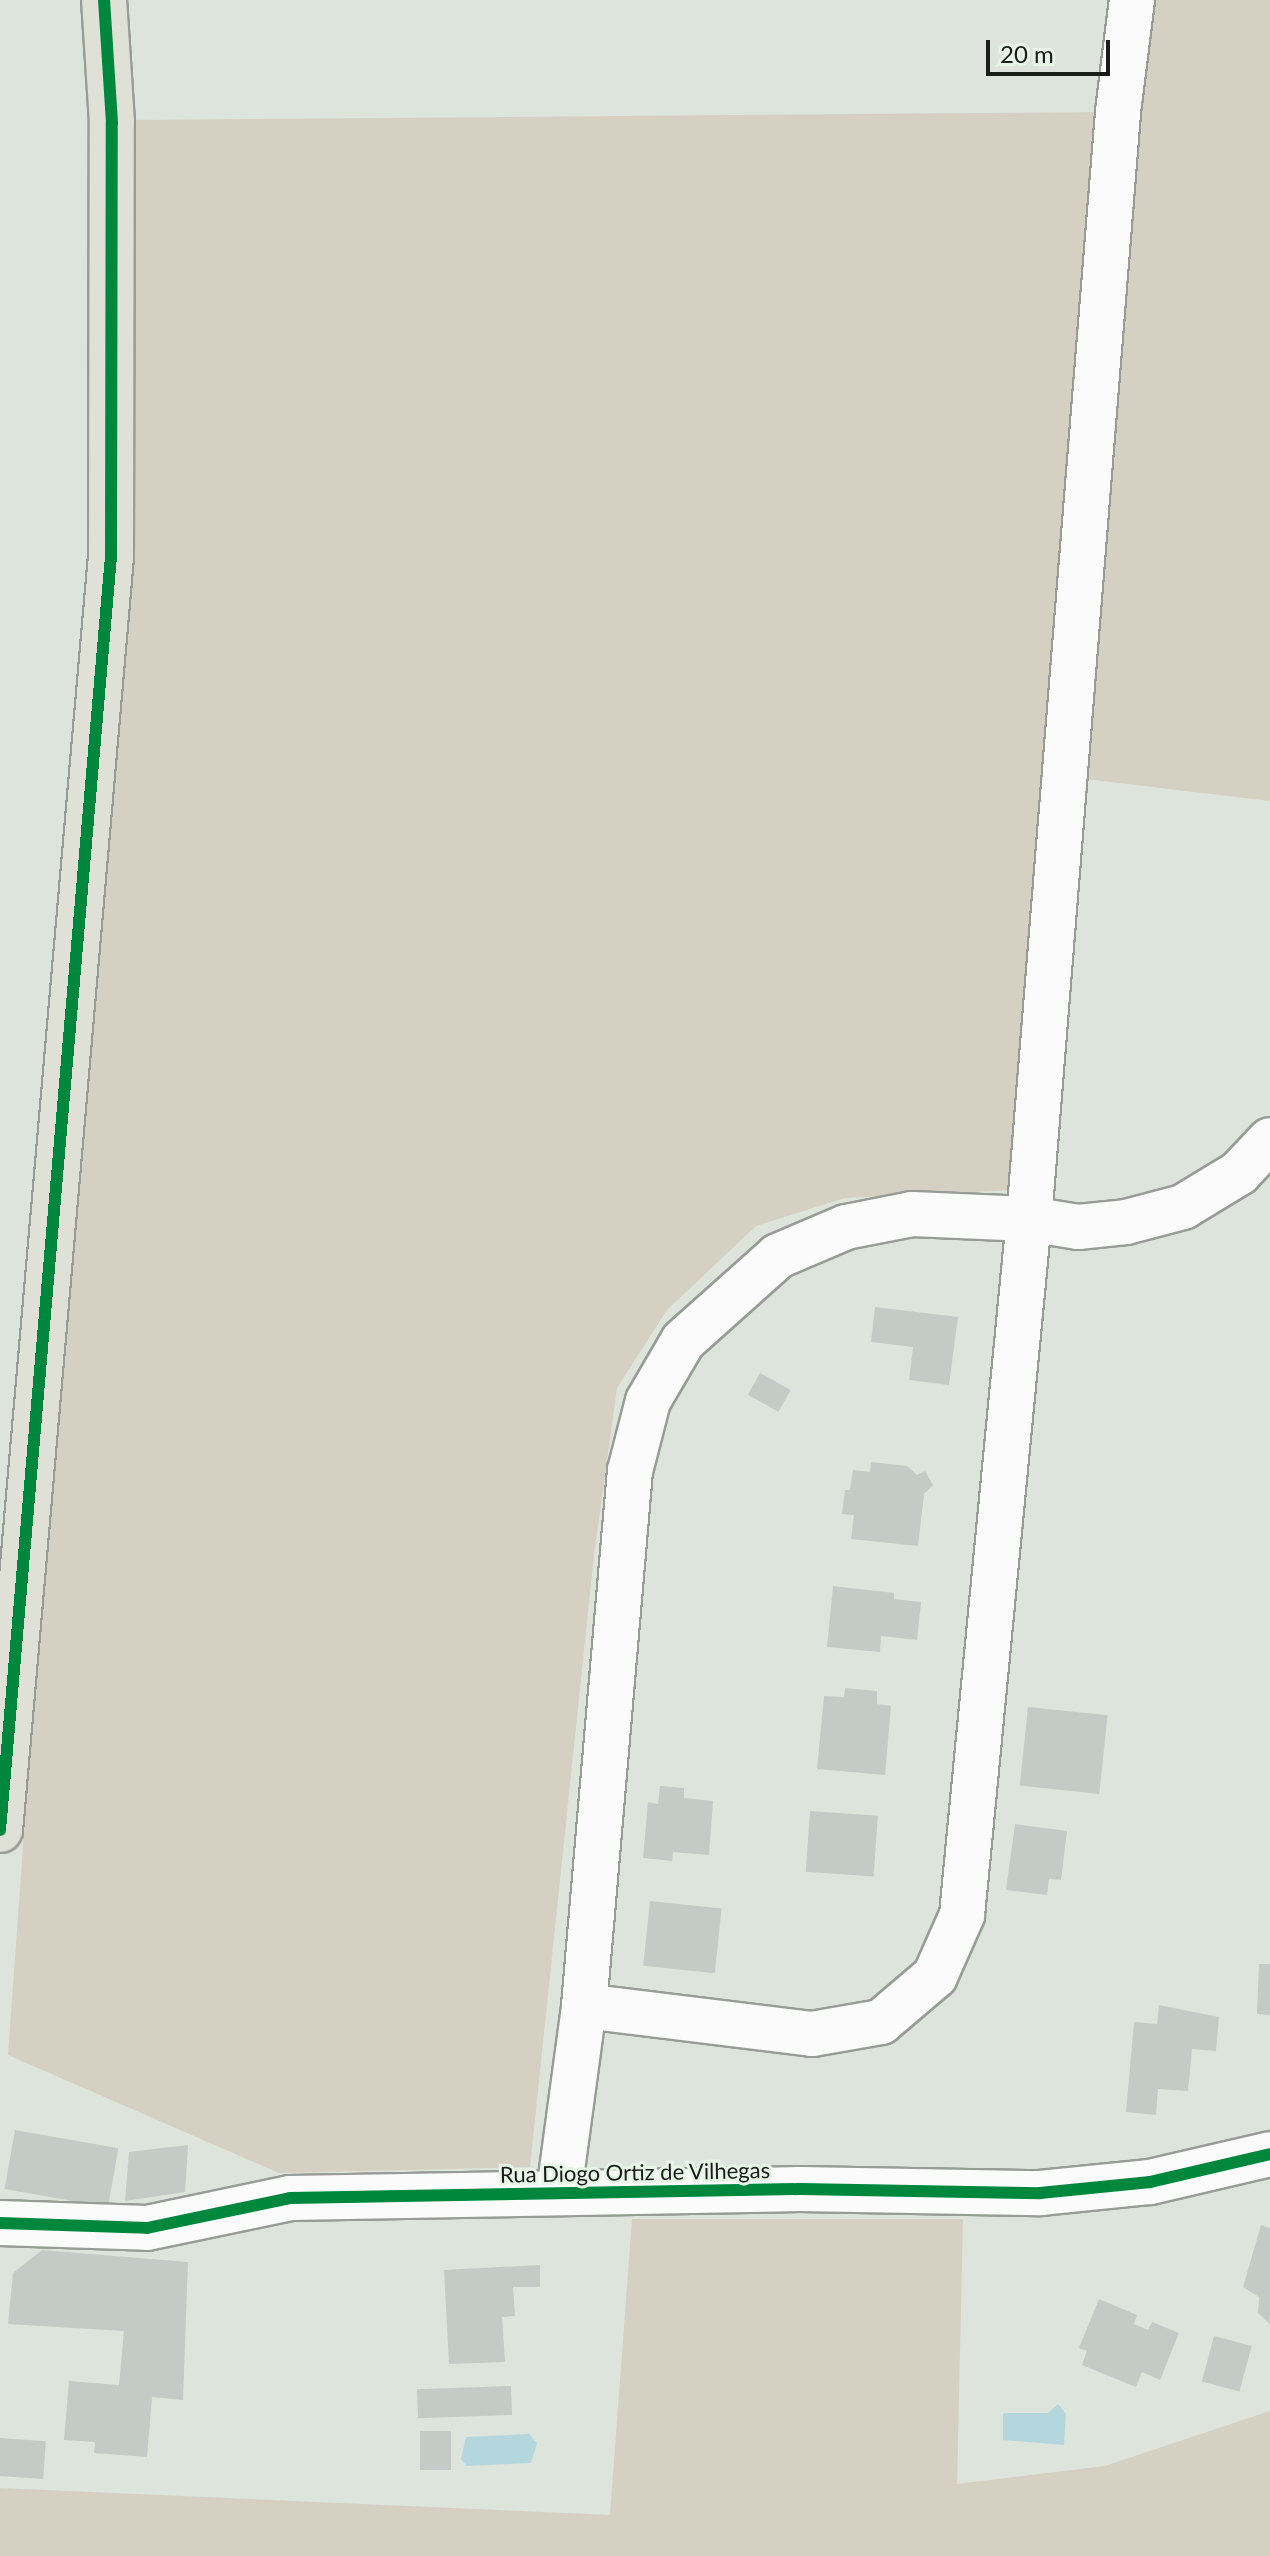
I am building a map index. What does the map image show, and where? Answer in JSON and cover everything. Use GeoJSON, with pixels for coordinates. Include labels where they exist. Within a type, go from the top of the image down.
{"type":"FeatureCollection","features":[{"type":"Feature","properties":{"kind":"main road"},"geometry":{"type":"LineString","coordinates":[[0,1830],[111,556],[112,123],[104,0]]}},
{"type":"Feature","properties":{"kind":"street"},"geometry":{"type":"LineString","coordinates":[[584,2006],[812,2034],[881,2022],[935,1976],[962,1915],[1029,1219],[1116,128],[1132,0]]}},
{"type":"Feature","properties":{"kind":"street"},"geometry":{"type":"LineString","coordinates":[[559,2192],[584,2006],[630,1471],[648,1401],[683,1341],[778,1256],[846,1227],[912,1214],[1029,1219],[1078,1227],[1126,1222],[1183,1207],[1239,1173],[1270,1140]]}},
{"type":"Feature","properties":{"kind":"street","name":"Rua Diogo Ortiz de Vilhegas"},"geometry":{"type":"LineString","coordinates":[[0,2223],[147,2228],[290,2198],[559,2192],[1040,2193],[1150,2182],[1270,2154]]}},
{"type":"Feature","properties":{"kind":"shaded area"},"geometry":{"type":"Polygon","coordinates":[[[1109,0],[1270,0],[1270,801],[1052,775],[1015,1190],[845,1198],[756,1226],[667,1310],[617,1388],[594,1555],[530,2167],[279,2173],[8,2055],[81,1041],[129,120],[1117,112],[1109,0]]]}},
{"type":"Feature","properties":{"kind":"shaded area"},"geometry":{"type":"Polygon","coordinates":[[[632,2219],[963,2219],[957,2484],[1105,2466],[1270,2411],[1270,2556],[0,2556],[0,2488],[610,2515],[632,2219]]]}},
{"type":"Feature","properties":{"kind":"water"},"geometry":{"type":"Polygon","coordinates":[[[1058,2404],[1066,2414],[1064,2445],[1003,2440],[1003,2413],[1048,2413],[1058,2404]]]}},
{"type":"Feature","properties":{"kind":"water"},"geometry":{"type":"Polygon","coordinates":[[[529,2434],[537,2443],[531,2463],[467,2466],[461,2459],[466,2437],[529,2434]]]}},
{"type":"Feature","properties":{"kind":"building"},"geometry":{"type":"Polygon","coordinates":[[[875,1307],[958,1317],[949,1385],[909,1380],[913,1347],[871,1342],[875,1307]]]}},
{"type":"Feature","properties":{"kind":"building"},"geometry":{"type":"Polygon","coordinates":[[[760,1373],[791,1390],[778,1412],[748,1395],[760,1373]]]}},
{"type":"Feature","properties":{"kind":"building"},"geometry":{"type":"Polygon","coordinates":[[[871,1462],[907,1466],[917,1475],[925,1471],[933,1485],[924,1494],[918,1546],[851,1539],[854,1515],[842,1514],[845,1490],[850,1490],[853,1470],[870,1472],[871,1462]]]}},
{"type":"Feature","properties":{"kind":"building"},"geometry":{"type":"Polygon","coordinates":[[[833,1586],[894,1593],[894,1599],[921,1602],[917,1640],[881,1636],[880,1652],[827,1647],[833,1586]]]}},
{"type":"Feature","properties":{"kind":"building"},"geometry":{"type":"Polygon","coordinates":[[[845,1688],[877,1691],[877,1704],[891,1706],[885,1775],[817,1769],[824,1696],[844,1697],[845,1688]]]}},
{"type":"Feature","properties":{"kind":"building"},"geometry":{"type":"Polygon","coordinates":[[[1028,1707],[1108,1715],[1099,1794],[1020,1786],[1028,1707]]]}},
{"type":"Feature","properties":{"kind":"building"},"geometry":{"type":"Polygon","coordinates":[[[660,1786],[684,1788],[684,1798],[713,1801],[709,1855],[673,1852],[672,1861],[643,1858],[648,1802],[658,1804],[660,1786]]]}},
{"type":"Feature","properties":{"kind":"building"},"geometry":{"type":"Polygon","coordinates":[[[810,1811],[878,1816],[874,1877],[806,1872],[810,1811]]]}},
{"type":"Feature","properties":{"kind":"building"},"geometry":{"type":"Polygon","coordinates":[[[1015,1824],[1067,1831],[1061,1880],[1049,1879],[1047,1895],[1006,1890],[1015,1824]]]}},
{"type":"Feature","properties":{"kind":"building"},"geometry":{"type":"Polygon","coordinates":[[[650,1901],[722,1909],[715,1973],[643,1966],[650,1901]]]}},
{"type":"Feature","properties":{"kind":"building"},"geometry":{"type":"Polygon","coordinates":[[[1259,1964],[1270,1964],[1270,2015],[1257,2014],[1259,1964]]]}},
{"type":"Feature","properties":{"kind":"building"},"geometry":{"type":"Polygon","coordinates":[[[1159,2005],[1219,2017],[1216,2051],[1192,2049],[1188,2091],[1158,2089],[1156,2115],[1126,2112],[1134,2022],[1157,2024],[1159,2005]]]}},
{"type":"Feature","properties":{"kind":"building"},"geometry":{"type":"Polygon","coordinates":[[[15,2130],[118,2148],[108,2207],[5,2189],[15,2130]]]}},
{"type":"Feature","properties":{"kind":"building"},"geometry":{"type":"Polygon","coordinates":[[[188,2145],[185,2192],[125,2201],[129,2152],[188,2145]]]}},
{"type":"Feature","properties":{"kind":"building"},"geometry":{"type":"Polygon","coordinates":[[[1261,2225],[1270,2228],[1270,2324],[1258,2313],[1259,2297],[1243,2287],[1261,2225]]]}},
{"type":"Feature","properties":{"kind":"building"},"geometry":{"type":"Polygon","coordinates":[[[42,2250],[188,2262],[183,2400],[152,2397],[147,2457],[94,2453],[95,2442],[64,2440],[69,2381],[119,2385],[124,2331],[8,2324],[13,2273],[42,2250]]]}},
{"type":"Feature","properties":{"kind":"building"},"geometry":{"type":"Polygon","coordinates":[[[540,2265],[540,2287],[513,2287],[515,2316],[502,2317],[505,2362],[449,2364],[444,2270],[540,2265]]]}},
{"type":"Feature","properties":{"kind":"building"},"geometry":{"type":"Polygon","coordinates":[[[1099,2299],[1137,2315],[1134,2324],[1148,2330],[1152,2322],[1179,2333],[1160,2380],[1142,2372],[1136,2387],[1082,2365],[1087,2351],[1079,2348],[1099,2299]]]}},
{"type":"Feature","properties":{"kind":"building"},"geometry":{"type":"Polygon","coordinates":[[[1214,2336],[1252,2346],[1240,2391],[1202,2381],[1214,2336]]]}},
{"type":"Feature","properties":{"kind":"building"},"geometry":{"type":"Polygon","coordinates":[[[511,2386],[512,2415],[418,2418],[417,2389],[511,2386]]]}},
{"type":"Feature","properties":{"kind":"building"},"geometry":{"type":"Polygon","coordinates":[[[420,2431],[451,2431],[451,2470],[420,2470],[420,2431]]]}},
{"type":"Feature","properties":{"kind":"building"},"geometry":{"type":"Polygon","coordinates":[[[0,2438],[46,2441],[43,2479],[0,2476],[0,2438]]]}},
{"type":"Feature","properties":{"kind":"cycle path"},"geometry":{"type":"LineString","coordinates":[[0,1830],[111,556],[112,123],[104,0]]}},
{"type":"Feature","properties":{"kind":"cycle path"},"geometry":{"type":"LineString","coordinates":[[0,2223],[147,2228],[290,2198],[800,2189],[1040,2193],[1150,2182],[1270,2154]]}}]}
